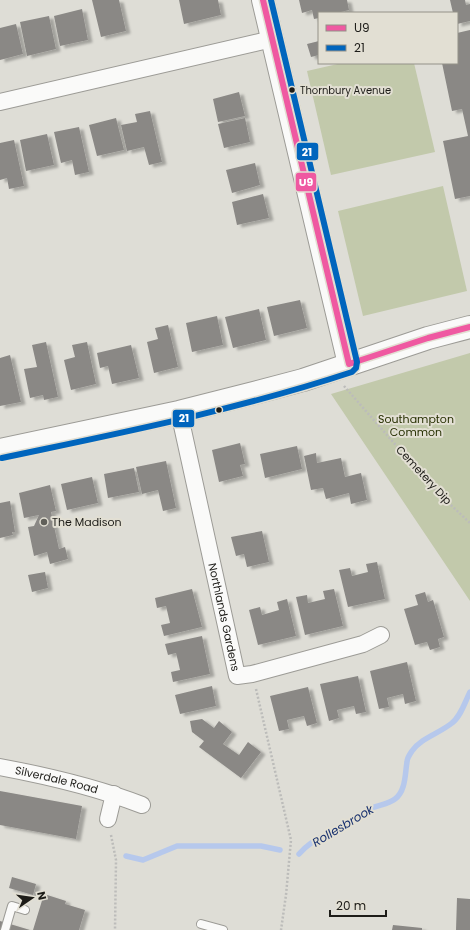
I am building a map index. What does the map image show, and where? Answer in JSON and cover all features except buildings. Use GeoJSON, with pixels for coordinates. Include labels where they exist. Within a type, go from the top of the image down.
{"type":"FeatureCollection","features":[{"type":"Feature","properties":{"kind":"street"},"geometry":{"type":"LineString","coordinates":[[263,0],[349,364]]}},
{"type":"Feature","properties":{"kind":"street"},"geometry":{"type":"LineString","coordinates":[[0,102],[272,39]]}},
{"type":"Feature","properties":{"kind":"street"},"geometry":{"type":"LineString","coordinates":[[0,450],[179,412],[303,380],[428,338],[470,327]]}},
{"type":"Feature","properties":{"kind":"street","name":"Northlands Gardens"},"geometry":{"type":"LineString","coordinates":[[179,412],[237,676],[252,674],[363,644],[381,636]]}},
{"type":"Feature","properties":{"kind":"street","name":"Silverdale Road"},"geometry":{"type":"LineString","coordinates":[[0,767],[38,774],[114,794],[142,805]]}},
{"type":"Feature","properties":{"kind":"street","name":"Silverdale Road"},"geometry":{"type":"LineString","coordinates":[[108,819],[114,794]]}},
{"type":"Feature","properties":{"kind":"lane"},"geometry":{"type":"LineString","coordinates":[[5,930],[12,906],[25,910]]}},
{"type":"Feature","properties":{"kind":"lane"},"geometry":{"type":"LineString","coordinates":[[201,924],[223,930]]}},
{"type":"Feature","properties":{"kind":"path","name":"Cemetery Dip"},"geometry":{"type":"LineString","coordinates":[[347,390],[436,490],[470,523]]}},
{"type":"Feature","properties":{"kind":"path"},"geometry":{"type":"LineString","coordinates":[[252,674],[291,840],[281,930]]}},
{"type":"Feature","properties":{"kind":"path"},"geometry":{"type":"LineString","coordinates":[[108,819],[116,860],[115,930]]}},
{"type":"Feature","properties":{"kind":"green space"},"geometry":{"type":"Polygon","coordinates":[[[338,64],[414,64],[435,152],[331,175],[307,71],[338,64]]]}},
{"type":"Feature","properties":{"kind":"green space"},"geometry":{"type":"Polygon","coordinates":[[[443,186],[467,291],[363,316],[338,211],[443,186]]]}},
{"type":"Feature","properties":{"kind":"green space","name":"Southampton Common"},"geometry":{"type":"Polygon","coordinates":[[[470,353],[470,601],[331,394],[470,353]]]}},
{"type":"Feature","properties":{"kind":"waterway","name":"Rollesbrook"},"geometry":{"type":"LineString","coordinates":[[299,854],[315,841],[345,827],[367,810],[389,803],[399,796],[403,787],[408,759],[412,751],[425,739],[447,727],[455,720],[470,692]]}},
{"type":"Feature","properties":{"kind":"waterway","name":"Rollesbrook"},"geometry":{"type":"LineString","coordinates":[[126,856],[143,860],[177,846],[261,846],[280,850]]}},
{"type":"Feature","properties":{"kind":"transit line","name":"U9"},"geometry":{"type":"LineString","coordinates":[[263,0],[349,364]]}},
{"type":"Feature","properties":{"kind":"transit line","name":"21"},"geometry":{"type":"LineString","coordinates":[[2,458],[134,430],[222,409],[309,386],[352,372],[356,368],[357,362],[271,0]]}},
{"type":"Feature","properties":{"kind":"transit line","name":"U9"},"geometry":{"type":"LineString","coordinates":[[349,364],[428,338],[470,327]]}},
{"type":"Feature","properties":{"kind":"place","name":"Thornbury Avenue"},"geometry":{"type":"Point","coordinates":[292,90]}},
{"type":"Feature","properties":{"kind":"place","name":"The Madison"},"geometry":{"type":"Point","coordinates":[44,522]}}]}
